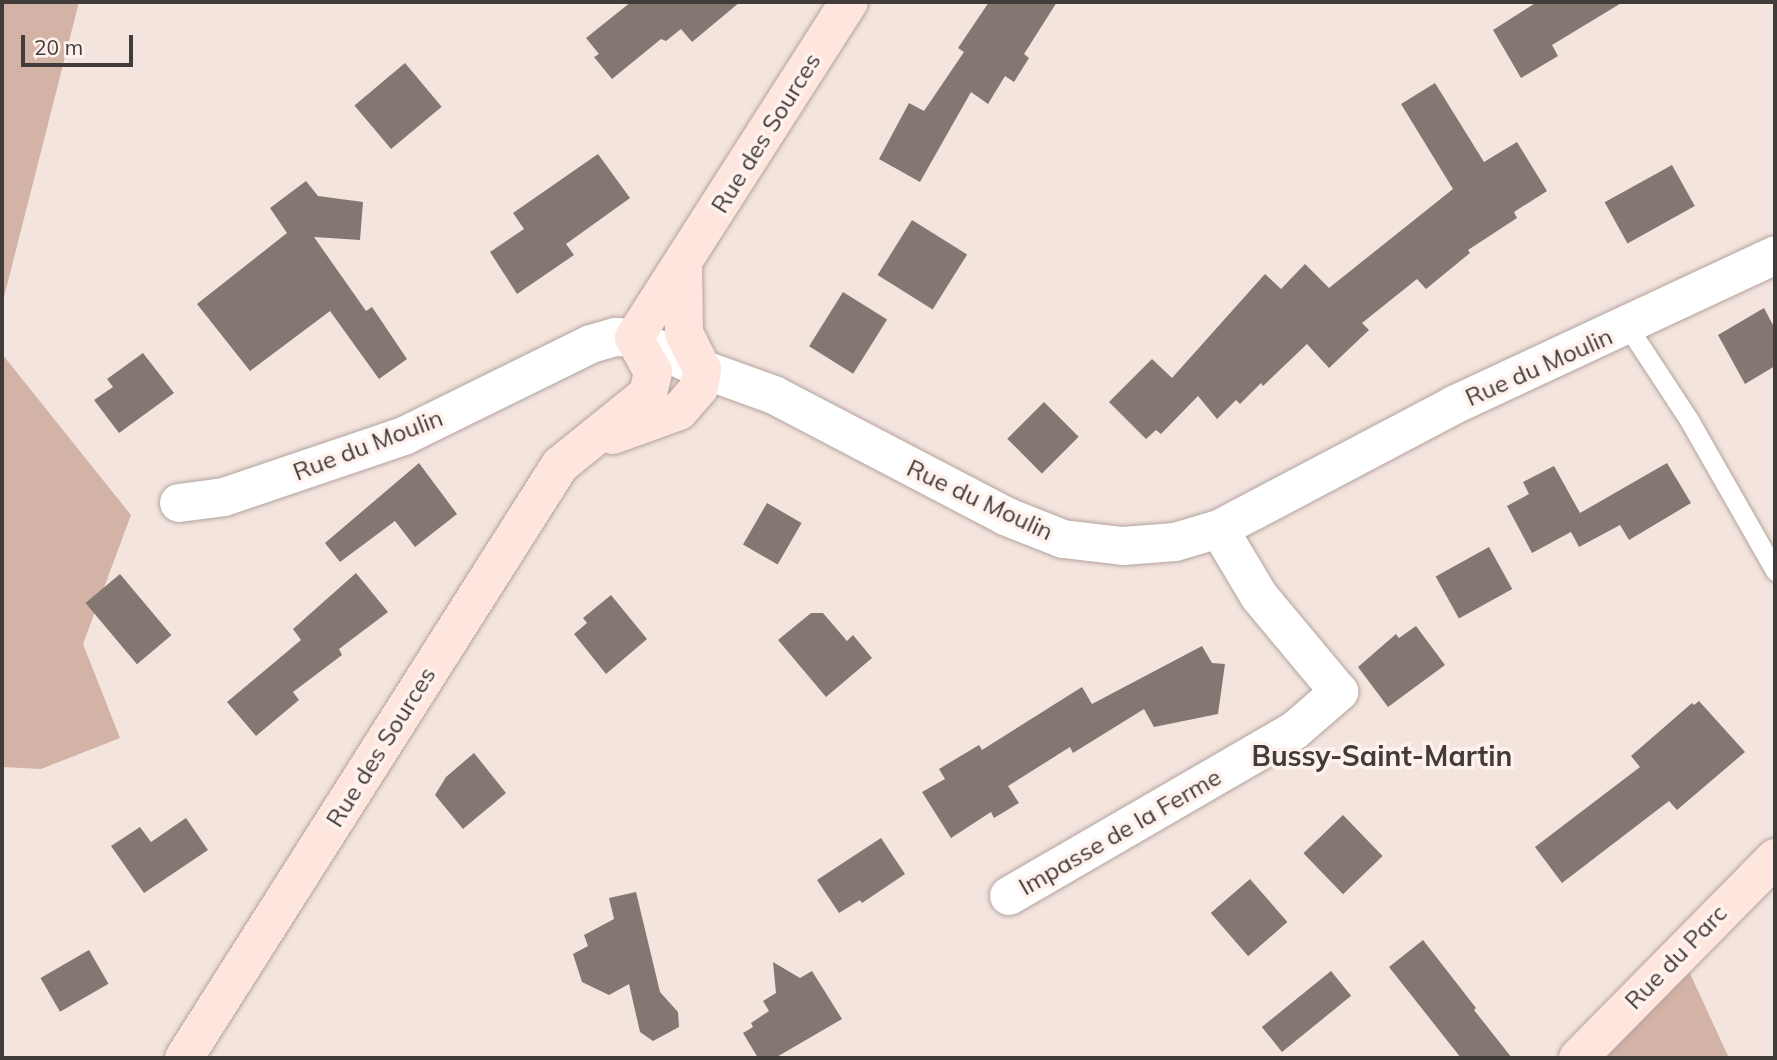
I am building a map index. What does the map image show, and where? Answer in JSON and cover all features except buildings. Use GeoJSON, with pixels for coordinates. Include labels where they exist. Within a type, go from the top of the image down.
{"type":"FeatureCollection","features":[{"type":"Feature","properties":{"kind":"street","name":"Rue des Sources"},"geometry":{"type":"LineString","coordinates":[[184,1058],[560,465],[648,394],[653,372],[634,338],[849,2]]}},
{"type":"Feature","properties":{"kind":"street","name":"Rue du Moulin"},"geometry":{"type":"LineString","coordinates":[[179,503],[224,497],[404,436],[591,344],[616,337],[634,338],[702,369],[774,395],[1005,516],[1063,539],[1123,546],[1175,542],[1219,529],[1454,405],[1628,327],[1775,255]]}},
{"type":"Feature","properties":{"kind":"street"},"geometry":{"type":"LineString","coordinates":[[683,265],[684,333],[702,369]]}},
{"type":"Feature","properties":{"kind":"street","name":"Rue des Sources"},"geometry":{"type":"LineString","coordinates":[[588,444],[679,411],[699,388],[702,369]]}},
{"type":"Feature","properties":{"kind":"street","name":"Impasse de la Ferme"},"geometry":{"type":"LineString","coordinates":[[1009,896],[1294,731],[1339,692],[1259,596],[1219,529]]}},
{"type":"Feature","properties":{"kind":"street","name":"Rue du Parc"},"geometry":{"type":"LineString","coordinates":[[1578,1058],[1775,858]]}},
{"type":"Feature","properties":{"kind":"lane"},"geometry":{"type":"LineString","coordinates":[[1628,327],[1689,420],[1775,571]]}},
{"type":"Feature","properties":{"kind":"shaded area"},"geometry":{"type":"Polygon","coordinates":[[[2,2],[79,2],[2,305],[2,2]]]}},
{"type":"Feature","properties":{"kind":"shaded area"},"geometry":{"type":"Polygon","coordinates":[[[2,354],[131,515],[83,644],[120,738],[41,769],[2,767],[2,354]]]}},
{"type":"Feature","properties":{"kind":"shaded area"},"geometry":{"type":"Polygon","coordinates":[[[1687,967],[1729,1058],[1604,1058],[1687,967]]]}},
{"type":"Feature","properties":{"kind":"district","name":"Bussy-Saint-Martin"},"geometry":{"type":"Point","coordinates":[1382,756]}}]}
